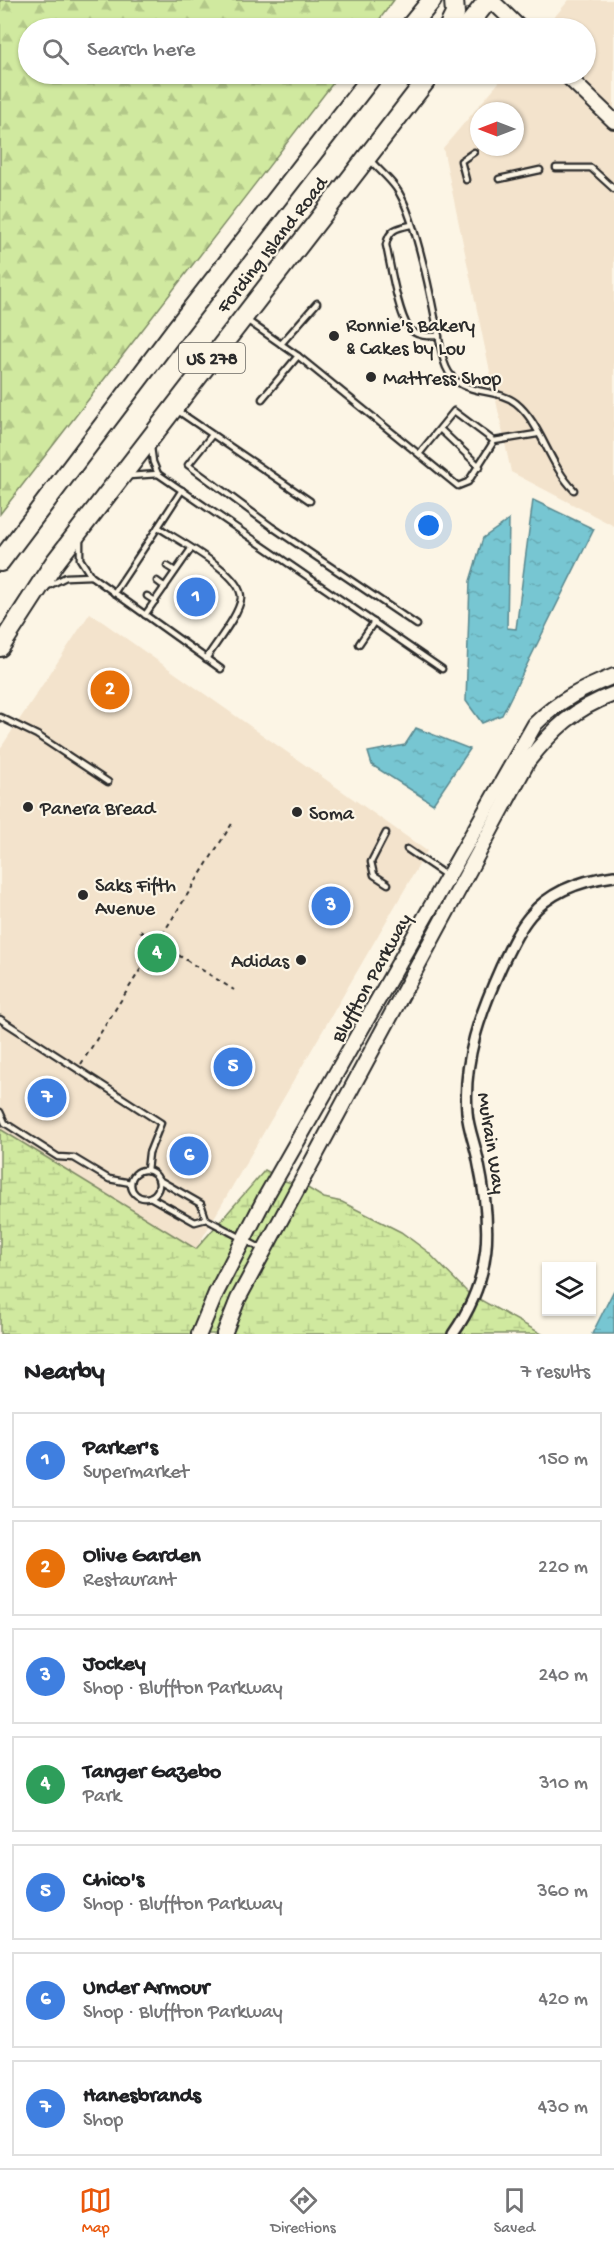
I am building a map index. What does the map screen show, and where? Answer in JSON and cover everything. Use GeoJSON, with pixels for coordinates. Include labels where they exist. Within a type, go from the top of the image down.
{"type":"FeatureCollection","features":[{"type":"Feature","properties":{"kind":"highway"},"geometry":{"type":"LineString","coordinates":[[417,18],[432,0]]}},
{"type":"Feature","properties":{"kind":"highway"},"geometry":{"type":"LineString","coordinates":[[453,18],[455,14],[454,0]]}},
{"type":"Feature","properties":{"kind":"highway"},"geometry":{"type":"LineString","coordinates":[[474,18],[489,0]]}},
{"type":"Feature","properties":{"kind":"highway","name":"Fording Island Road"},"geometry":{"type":"LineString","coordinates":[[0,562],[176,329],[366,84]]}},
{"type":"Feature","properties":{"kind":"highway"},"geometry":{"type":"LineString","coordinates":[[338,195],[362,153],[410,84]]}},
{"type":"Feature","properties":{"kind":"highway","name":"Fording Island Road"},"geometry":{"type":"LineString","coordinates":[[0,647],[30,600],[89,518],[423,84]]}},
{"type":"Feature","properties":{"kind":"main road"},"geometry":{"type":"LineString","coordinates":[[489,0],[509,18]]}},
{"type":"Feature","properties":{"kind":"main road"},"geometry":{"type":"LineString","coordinates":[[576,84],[614,121]]}},
{"type":"Feature","properties":{"kind":"main road","name":"Bluffton Parkway"},"geometry":{"type":"LineString","coordinates":[[199,1334],[216,1293],[243,1240],[535,724],[551,707],[575,692],[614,676]]}},
{"type":"Feature","properties":{"kind":"main road","name":"Bluffton Parkway"},"geometry":{"type":"LineString","coordinates":[[224,1334],[237,1299],[528,761],[549,734],[575,713],[614,694]]}},
{"type":"Feature","properties":{"kind":"street","name":"Mulrain Way"},"geometry":{"type":"LineString","coordinates":[[453,1334],[480,1285],[489,1234],[478,1161],[467,1113],[469,1054],[480,1014],[509,950],[530,915],[563,890],[586,879],[614,876]]}},
{"type":"Feature","properties":{"kind":"lane"},"geometry":{"type":"LineString","coordinates":[[466,180],[461,161],[470,155]]}},
{"type":"Feature","properties":{"kind":"lane"},"geometry":{"type":"LineString","coordinates":[[367,157],[397,189],[411,225],[446,368],[459,383],[473,390],[515,401],[525,412],[560,477],[574,490]]}},
{"type":"Feature","properties":{"kind":"lane"},"geometry":{"type":"LineString","coordinates":[[556,168],[591,168],[614,189]]}},
{"type":"Feature","properties":{"kind":"lane"},"geometry":{"type":"LineString","coordinates":[[499,179],[540,170]]}},
{"type":"Feature","properties":{"kind":"lane"},"geometry":{"type":"LineString","coordinates":[[411,225],[394,229],[387,236],[386,244],[401,307],[409,329],[419,336],[439,336]]}},
{"type":"Feature","properties":{"kind":"lane"},"geometry":{"type":"LineString","coordinates":[[281,344],[317,303]]}},
{"type":"Feature","properties":{"kind":"lane"},"geometry":{"type":"LineString","coordinates":[[243,318],[298,356],[458,486],[468,482],[480,467],[494,441]]}},
{"type":"Feature","properties":{"kind":"lane"},"geometry":{"type":"LineString","coordinates":[[262,399],[298,356]]}},
{"type":"Feature","properties":{"kind":"lane"},"geometry":{"type":"LineString","coordinates":[[174,408],[310,501]]}},
{"type":"Feature","properties":{"kind":"lane"},"geometry":{"type":"LineString","coordinates":[[419,454],[454,411],[494,441],[537,434]]}},
{"type":"Feature","properties":{"kind":"lane"},"geometry":{"type":"LineString","coordinates":[[440,429],[480,467]]}},
{"type":"Feature","properties":{"kind":"lane"},"geometry":{"type":"LineString","coordinates":[[212,435],[188,465],[272,527],[417,625]]}},
{"type":"Feature","properties":{"kind":"lane"},"geometry":{"type":"LineString","coordinates":[[152,436],[153,462],[158,474],[442,669]]}},
{"type":"Feature","properties":{"kind":"lane"},"geometry":{"type":"LineString","coordinates":[[118,480],[137,474],[158,474]]}},
{"type":"Feature","properties":{"kind":"lane"},"geometry":{"type":"LineString","coordinates":[[114,593],[182,490]]}},
{"type":"Feature","properties":{"kind":"lane"},"geometry":{"type":"LineString","coordinates":[[89,518],[81,537],[80,559],[91,576],[221,669]]}},
{"type":"Feature","properties":{"kind":"lane"},"geometry":{"type":"LineString","coordinates":[[158,527],[226,572],[238,585],[241,598],[235,613],[206,659]]}},
{"type":"Feature","properties":{"kind":"lane"},"geometry":{"type":"LineString","coordinates":[[143,549],[148,553]]}},
{"type":"Feature","properties":{"kind":"lane"},"geometry":{"type":"LineString","coordinates":[[145,615],[190,549]]}},
{"type":"Feature","properties":{"kind":"lane"},"geometry":{"type":"LineString","coordinates":[[133,564],[138,568]]}},
{"type":"Feature","properties":{"kind":"lane"},"geometry":{"type":"LineString","coordinates":[[167,566],[175,571]]}},
{"type":"Feature","properties":{"kind":"lane"},"geometry":{"type":"LineString","coordinates":[[30,600],[53,582],[78,575],[91,576]]}},
{"type":"Feature","properties":{"kind":"lane"},"geometry":{"type":"LineString","coordinates":[[123,579],[128,583]]}},
{"type":"Feature","properties":{"kind":"lane"},"geometry":{"type":"LineString","coordinates":[[157,581],[165,587]]}},
{"type":"Feature","properties":{"kind":"lane"},"geometry":{"type":"LineString","coordinates":[[147,596],[154,601]]}},
{"type":"Feature","properties":{"kind":"lane"},"geometry":{"type":"LineString","coordinates":[[358,644],[374,622]]}},
{"type":"Feature","properties":{"kind":"lane"},"geometry":{"type":"LineString","coordinates":[[0,717],[37,735],[108,782]]}},
{"type":"Feature","properties":{"kind":"lane"},"geometry":{"type":"LineString","coordinates":[[386,833],[371,862],[374,875],[388,885]]}},
{"type":"Feature","properties":{"kind":"lane"},"geometry":{"type":"LineString","coordinates":[[407,849],[449,878]]}},
{"type":"Feature","properties":{"kind":"lane"},"geometry":{"type":"LineString","coordinates":[[0,1019],[161,1122],[149,1153],[147,1170]]}},
{"type":"Feature","properties":{"kind":"lane"},"geometry":{"type":"LineString","coordinates":[[0,1112],[5,1123],[58,1157],[74,1158],[109,1179],[131,1183]]}},
{"type":"Feature","properties":{"kind":"lane"},"geometry":{"type":"LineString","coordinates":[[147,1170],[136,1173],[131,1183],[135,1193],[139,1196],[150,1197],[195,1222],[206,1220],[264,1251]]}},
{"type":"Feature","properties":{"kind":"lane"},"geometry":{"type":"LineString","coordinates":[[147,1170],[201,1204],[206,1220]]}},
{"type":"Feature","properties":{"kind":"lane"},"geometry":{"type":"LineString","coordinates":[[150,1197],[158,1190],[159,1179]]}},
{"type":"Feature","properties":{"kind":"path"},"geometry":{"type":"LineString","coordinates":[[78,1069],[233,822]]}},
{"type":"Feature","properties":{"kind":"path"},"geometry":{"type":"LineString","coordinates":[[140,931],[234,990]]}},
{"type":"Feature","properties":{"kind":"shaded area"},"geometry":{"type":"Polygon","coordinates":[[[569,0],[614,0],[614,526],[511,472],[443,148],[470,116],[470,156],[524,156],[524,102],[482,102],[497,84],[596,84],[596,18],[554,18],[569,0]]]}},
{"type":"Feature","properties":{"kind":"shaded area"},"geometry":{"type":"Polygon","coordinates":[[[90,613],[427,851],[196,1249],[0,1129],[0,749],[90,613]]]}},
{"type":"Feature","properties":{"kind":"green space"},"geometry":{"type":"Polygon","coordinates":[[[0,0],[394,0],[380,18],[18,18],[18,84],[332,84],[0,514],[0,0]]]}},
{"type":"Feature","properties":{"kind":"green space"},"geometry":{"type":"Polygon","coordinates":[[[156,934],[167,942],[159,960],[147,947],[156,934]]]}},
{"type":"Feature","properties":{"kind":"green space"},"geometry":{"type":"Polygon","coordinates":[[[0,1129],[196,1249],[265,1170],[285,1181],[306,1187],[324,1198],[342,1202],[401,1232],[428,1252],[468,1293],[542,1334],[0,1334],[0,1129]]]}},
{"type":"Feature","properties":{"kind":"water"},"geometry":{"type":"Polygon","coordinates":[[[533,500],[594,529],[502,715],[482,723],[466,701],[470,581],[483,538],[509,520],[507,628],[516,629],[533,500]]]}},
{"type":"Feature","properties":{"kind":"water"},"geometry":{"type":"Polygon","coordinates":[[[416,728],[470,749],[433,804],[372,765],[368,752],[405,745],[416,728]]]}},
{"type":"Feature","properties":{"kind":"water"},"geometry":{"type":"Polygon","coordinates":[[[614,1290],[614,1334],[592,1334],[614,1290]]]}},
{"type":"Feature","properties":{"kind":"place","name":"Ronnie's Bakery & Cakes by Lou"},"geometry":{"type":"Point","coordinates":[334,336]}},
{"type":"Feature","properties":{"kind":"place","name":"Mattress Shop"},"geometry":{"type":"Point","coordinates":[371,377]}},
{"type":"Feature","properties":{"kind":"place","name":"Parker's"},"geometry":{"type":"Point","coordinates":[196,597]}},
{"type":"Feature","properties":{"kind":"place","name":"Olive Garden"},"geometry":{"type":"Point","coordinates":[110,690]}},
{"type":"Feature","properties":{"kind":"place","name":"Panera Bread"},"geometry":{"type":"Point","coordinates":[28,807]}},
{"type":"Feature","properties":{"kind":"place","name":"Soma"},"geometry":{"type":"Point","coordinates":[297,812]}},
{"type":"Feature","properties":{"kind":"place","name":"Saks Fifth Avenue"},"geometry":{"type":"Point","coordinates":[83,895]}},
{"type":"Feature","properties":{"kind":"place","name":"Jockey"},"geometry":{"type":"Point","coordinates":[331,906]}},
{"type":"Feature","properties":{"kind":"place","name":"Tanger Gazebo"},"geometry":{"type":"Point","coordinates":[157,953]}},
{"type":"Feature","properties":{"kind":"place","name":"Adidas"},"geometry":{"type":"Point","coordinates":[301,960]}},
{"type":"Feature","properties":{"kind":"place","name":"Chico's"},"geometry":{"type":"Point","coordinates":[233,1067]}},
{"type":"Feature","properties":{"kind":"place","name":"Hanesbrands"},"geometry":{"type":"Point","coordinates":[47,1098]}},
{"type":"Feature","properties":{"kind":"place","name":"Under Armour"},"geometry":{"type":"Point","coordinates":[189,1156]}}]}
